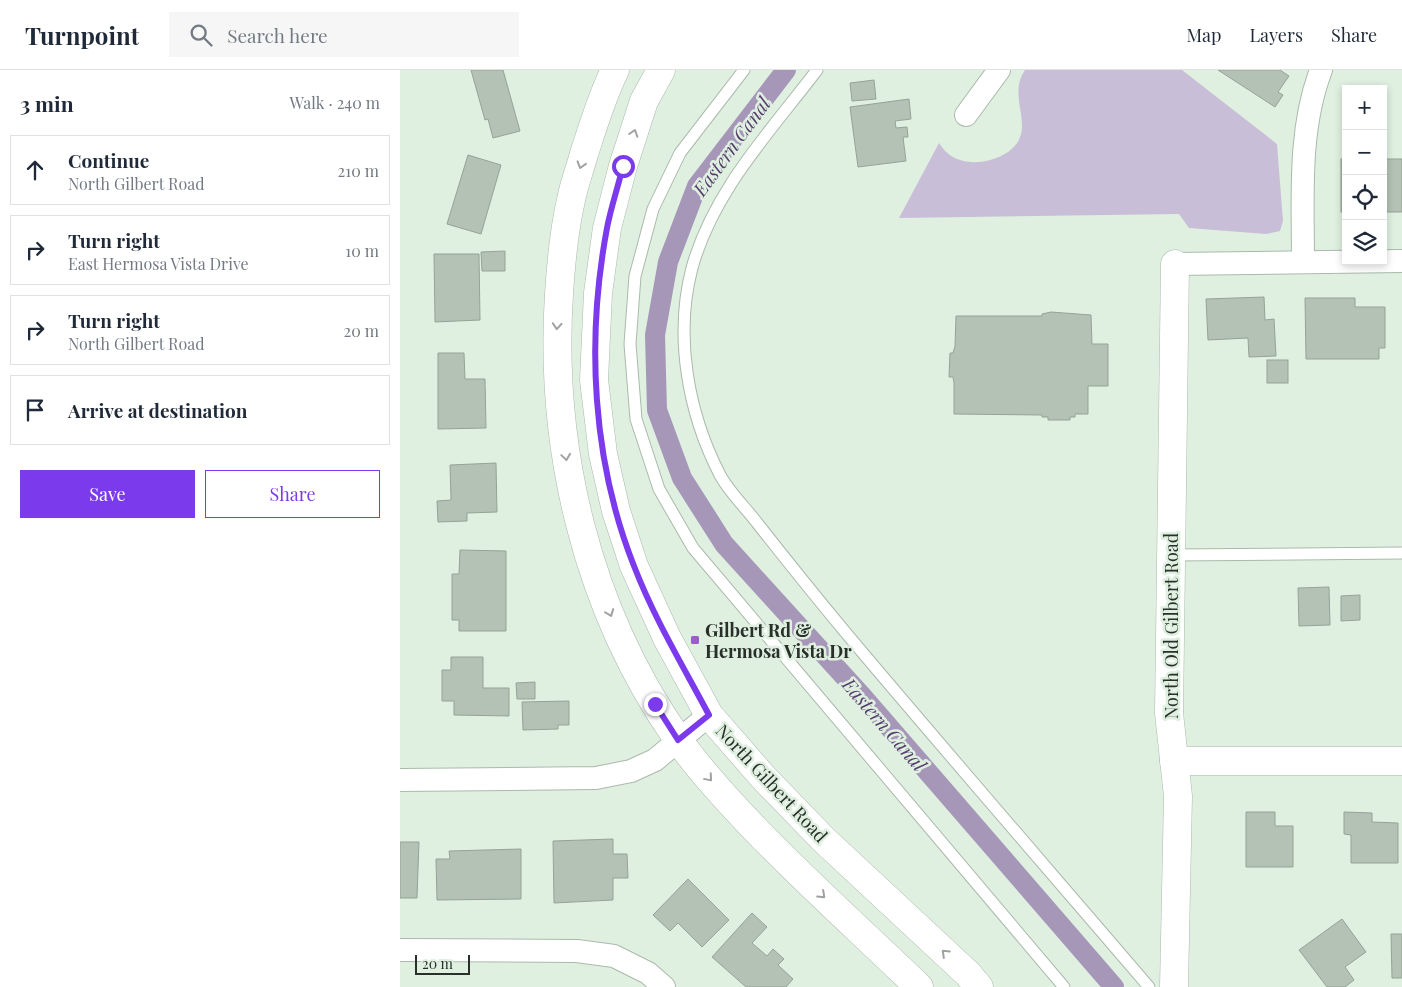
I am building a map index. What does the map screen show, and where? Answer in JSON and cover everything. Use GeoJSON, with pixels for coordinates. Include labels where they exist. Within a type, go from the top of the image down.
{"type":"FeatureCollection","features":[{"type":"Feature","properties":{"kind":"main road"},"geometry":{"type":"LineString","coordinates":[[615,70],[592,130],[570,201],[561,267],[556,333],[559,409],[570,485],[590,559],[620,638],[655,704],[678,740],[730,803],[793,868],[919,987]]}},
{"type":"Feature","properties":{"kind":"main road","name":"North Gilbert Road"},"geometry":{"type":"LineString","coordinates":[[660,70],[644,101],[623,166],[607,228],[598,293],[594,380],[603,454],[616,511],[634,566],[667,638],[709,715],[763,777],[823,839],[968,974],[979,987]]}},
{"type":"Feature","properties":{"kind":"main road","name":"North Old Gilbert Road"},"geometry":{"type":"LineString","coordinates":[[1174,987],[1178,796],[1169,713],[1175,264]]}},
{"type":"Feature","properties":{"kind":"main road"},"geometry":{"type":"LineString","coordinates":[[1174,761],[1402,761]]}},
{"type":"Feature","properties":{"kind":"street"},"geometry":{"type":"LineString","coordinates":[[966,115],[999,70]]}},
{"type":"Feature","properties":{"kind":"street"},"geometry":{"type":"LineString","coordinates":[[1303,262],[1303,178],[1307,120],[1321,70]]}},
{"type":"Feature","properties":{"kind":"street"},"geometry":{"type":"LineString","coordinates":[[1175,264],[1402,261]]}},
{"type":"Feature","properties":{"kind":"street"},"geometry":{"type":"LineString","coordinates":[[400,780],[596,778],[631,771],[654,760],[709,715]]}},
{"type":"Feature","properties":{"kind":"street"},"geometry":{"type":"LineString","coordinates":[[400,950],[577,951],[614,956],[648,973],[664,987]]}},
{"type":"Feature","properties":{"kind":"lane"},"geometry":{"type":"LineString","coordinates":[[744,70],[680,153],[653,209],[635,276],[630,344],[636,419],[659,489],[693,548],[1064,987]]}},
{"type":"Feature","properties":{"kind":"lane"},"geometry":{"type":"LineString","coordinates":[[817,70],[730,183],[707,223],[692,270],[685,312],[685,364],[697,419],[721,476],[802,580],[925,728],[1149,987]]}},
{"type":"Feature","properties":{"kind":"lane"},"geometry":{"type":"LineString","coordinates":[[1172,555],[1402,553]]}},
{"type":"Feature","properties":{"kind":"shaded area"},"geometry":{"type":"Polygon","coordinates":[[[1025,70],[1182,70],[1277,144],[1283,221],[1280,231],[1266,234],[1189,228],[1179,214],[899,218],[939,143],[952,157],[971,162],[983,162],[994,159],[1014,147],[1020,138],[1022,127],[1018,93],[1020,81],[1025,70]]]}},
{"type":"Feature","properties":{"kind":"building"},"geometry":{"type":"Polygon","coordinates":[[[471,70],[503,70],[520,131],[493,138],[488,119],[485,120],[471,70]]]}},
{"type":"Feature","properties":{"kind":"building"},"geometry":{"type":"Polygon","coordinates":[[[1218,70],[1280,70],[1289,76],[1278,92],[1283,95],[1275,107],[1218,70]]]}},
{"type":"Feature","properties":{"kind":"building"},"geometry":{"type":"Polygon","coordinates":[[[874,80],[876,99],[852,101],[850,83],[874,80]]]}},
{"type":"Feature","properties":{"kind":"building"},"geometry":{"type":"Polygon","coordinates":[[[909,99],[911,119],[895,121],[896,128],[907,127],[908,137],[903,137],[906,161],[858,167],[850,107],[909,99]]]}},
{"type":"Feature","properties":{"kind":"building"},"geometry":{"type":"Polygon","coordinates":[[[468,155],[501,165],[481,234],[447,224],[468,155]]]}},
{"type":"Feature","properties":{"kind":"building"},"geometry":{"type":"Polygon","coordinates":[[[1341,159],[1342,159],[1342,212],[1341,159]]]}},
{"type":"Feature","properties":{"kind":"building"},"geometry":{"type":"Polygon","coordinates":[[[1387,159],[1402,159],[1402,212],[1387,212],[1387,159]]]}},
{"type":"Feature","properties":{"kind":"building"},"geometry":{"type":"Polygon","coordinates":[[[505,251],[505,271],[482,271],[481,252],[505,251]]]}},
{"type":"Feature","properties":{"kind":"building"},"geometry":{"type":"Polygon","coordinates":[[[434,254],[479,254],[480,320],[435,322],[434,254]]]}},
{"type":"Feature","properties":{"kind":"building"},"geometry":{"type":"Polygon","coordinates":[[[1264,297],[1265,320],[1274,319],[1276,356],[1249,357],[1248,338],[1208,340],[1206,299],[1264,297]]]}},
{"type":"Feature","properties":{"kind":"building"},"geometry":{"type":"Polygon","coordinates":[[[1305,298],[1355,298],[1355,307],[1385,307],[1385,348],[1379,348],[1379,359],[1306,359],[1305,298]]]}},
{"type":"Feature","properties":{"kind":"building"},"geometry":{"type":"Polygon","coordinates":[[[1051,312],[1091,315],[1092,344],[1108,344],[1108,386],[1088,386],[1088,414],[1075,414],[1075,417],[1070,417],[1070,420],[1048,420],[1048,417],[1042,417],[1042,415],[954,414],[954,383],[953,377],[949,377],[950,353],[953,353],[955,346],[956,316],[1042,316],[1042,314],[1051,312]]]}},
{"type":"Feature","properties":{"kind":"building"},"geometry":{"type":"Polygon","coordinates":[[[438,353],[464,353],[465,379],[485,379],[486,428],[438,429],[438,353]]]}},
{"type":"Feature","properties":{"kind":"building"},"geometry":{"type":"Polygon","coordinates":[[[1267,360],[1288,360],[1288,383],[1267,383],[1267,360]]]}},
{"type":"Feature","properties":{"kind":"building"},"geometry":{"type":"Polygon","coordinates":[[[496,463],[497,512],[467,513],[467,521],[438,522],[437,501],[451,500],[450,465],[496,463]]]}},
{"type":"Feature","properties":{"kind":"building"},"geometry":{"type":"Polygon","coordinates":[[[460,550],[506,551],[506,631],[459,631],[459,620],[452,620],[452,574],[459,574],[460,550]]]}},
{"type":"Feature","properties":{"kind":"building"},"geometry":{"type":"Polygon","coordinates":[[[1329,587],[1330,625],[1299,626],[1298,588],[1329,587]]]}},
{"type":"Feature","properties":{"kind":"building"},"geometry":{"type":"Polygon","coordinates":[[[1360,595],[1360,620],[1341,621],[1341,596],[1360,595]]]}},
{"type":"Feature","properties":{"kind":"building"},"geometry":{"type":"Polygon","coordinates":[[[451,657],[483,657],[483,688],[509,688],[509,716],[454,715],[454,701],[442,701],[442,670],[451,670],[451,657]]]}},
{"type":"Feature","properties":{"kind":"building"},"geometry":{"type":"Polygon","coordinates":[[[535,682],[535,699],[517,699],[516,683],[535,682]]]}},
{"type":"Feature","properties":{"kind":"building"},"geometry":{"type":"Polygon","coordinates":[[[569,701],[569,725],[558,725],[558,729],[523,730],[522,702],[569,701]]]}},
{"type":"Feature","properties":{"kind":"building"},"geometry":{"type":"Polygon","coordinates":[[[1246,812],[1275,812],[1275,826],[1293,826],[1293,867],[1246,867],[1246,812]]]}},
{"type":"Feature","properties":{"kind":"building"},"geometry":{"type":"Polygon","coordinates":[[[1344,812],[1372,813],[1372,822],[1398,823],[1398,863],[1351,863],[1351,835],[1344,834],[1344,812]]]}},
{"type":"Feature","properties":{"kind":"building"},"geometry":{"type":"Polygon","coordinates":[[[613,839],[613,854],[627,854],[628,878],[613,878],[613,900],[554,903],[553,841],[613,839]]]}},
{"type":"Feature","properties":{"kind":"building"},"geometry":{"type":"Polygon","coordinates":[[[400,842],[419,842],[417,898],[400,898],[400,842]]]}},
{"type":"Feature","properties":{"kind":"building"},"geometry":{"type":"Polygon","coordinates":[[[521,849],[521,899],[437,900],[436,859],[450,859],[449,851],[521,849]]]}},
{"type":"Feature","properties":{"kind":"building"},"geometry":{"type":"Polygon","coordinates":[[[688,879],[729,920],[702,947],[678,923],[670,931],[653,915],[688,879]]]}},
{"type":"Feature","properties":{"kind":"building"},"geometry":{"type":"Polygon","coordinates":[[[752,913],[767,927],[752,943],[767,956],[773,949],[784,959],[778,965],[793,979],[786,987],[746,987],[712,957],[752,913]]]}},
{"type":"Feature","properties":{"kind":"building"},"geometry":{"type":"Polygon","coordinates":[[[1342,919],[1366,952],[1345,967],[1354,980],[1345,987],[1327,987],[1299,950],[1342,919]]]}},
{"type":"Feature","properties":{"kind":"building"},"geometry":{"type":"Polygon","coordinates":[[[1391,934],[1402,934],[1402,978],[1392,978],[1391,934]]]}},
{"type":"Feature","properties":{"kind":"waterway","name":"Eastern Canal"},"geometry":{"type":"LineString","coordinates":[[786,70],[697,186],[668,262],[655,335],[657,410],[682,478],[724,544],[863,697],[1114,987]]}},
{"type":"Feature","properties":{"kind":"place","name":"Gilbert Rd & Hermosa Vista Dr"},"geometry":{"type":"Point","coordinates":[695,640]}},
{"type":"Feature","properties":{"kind":"route"},"geometry":{"type":"LineString","coordinates":[[623,166],[607,228],[598,293],[594,380],[603,454],[616,511],[634,566],[667,638],[709,715],[678,740],[655,704]]}}]}
